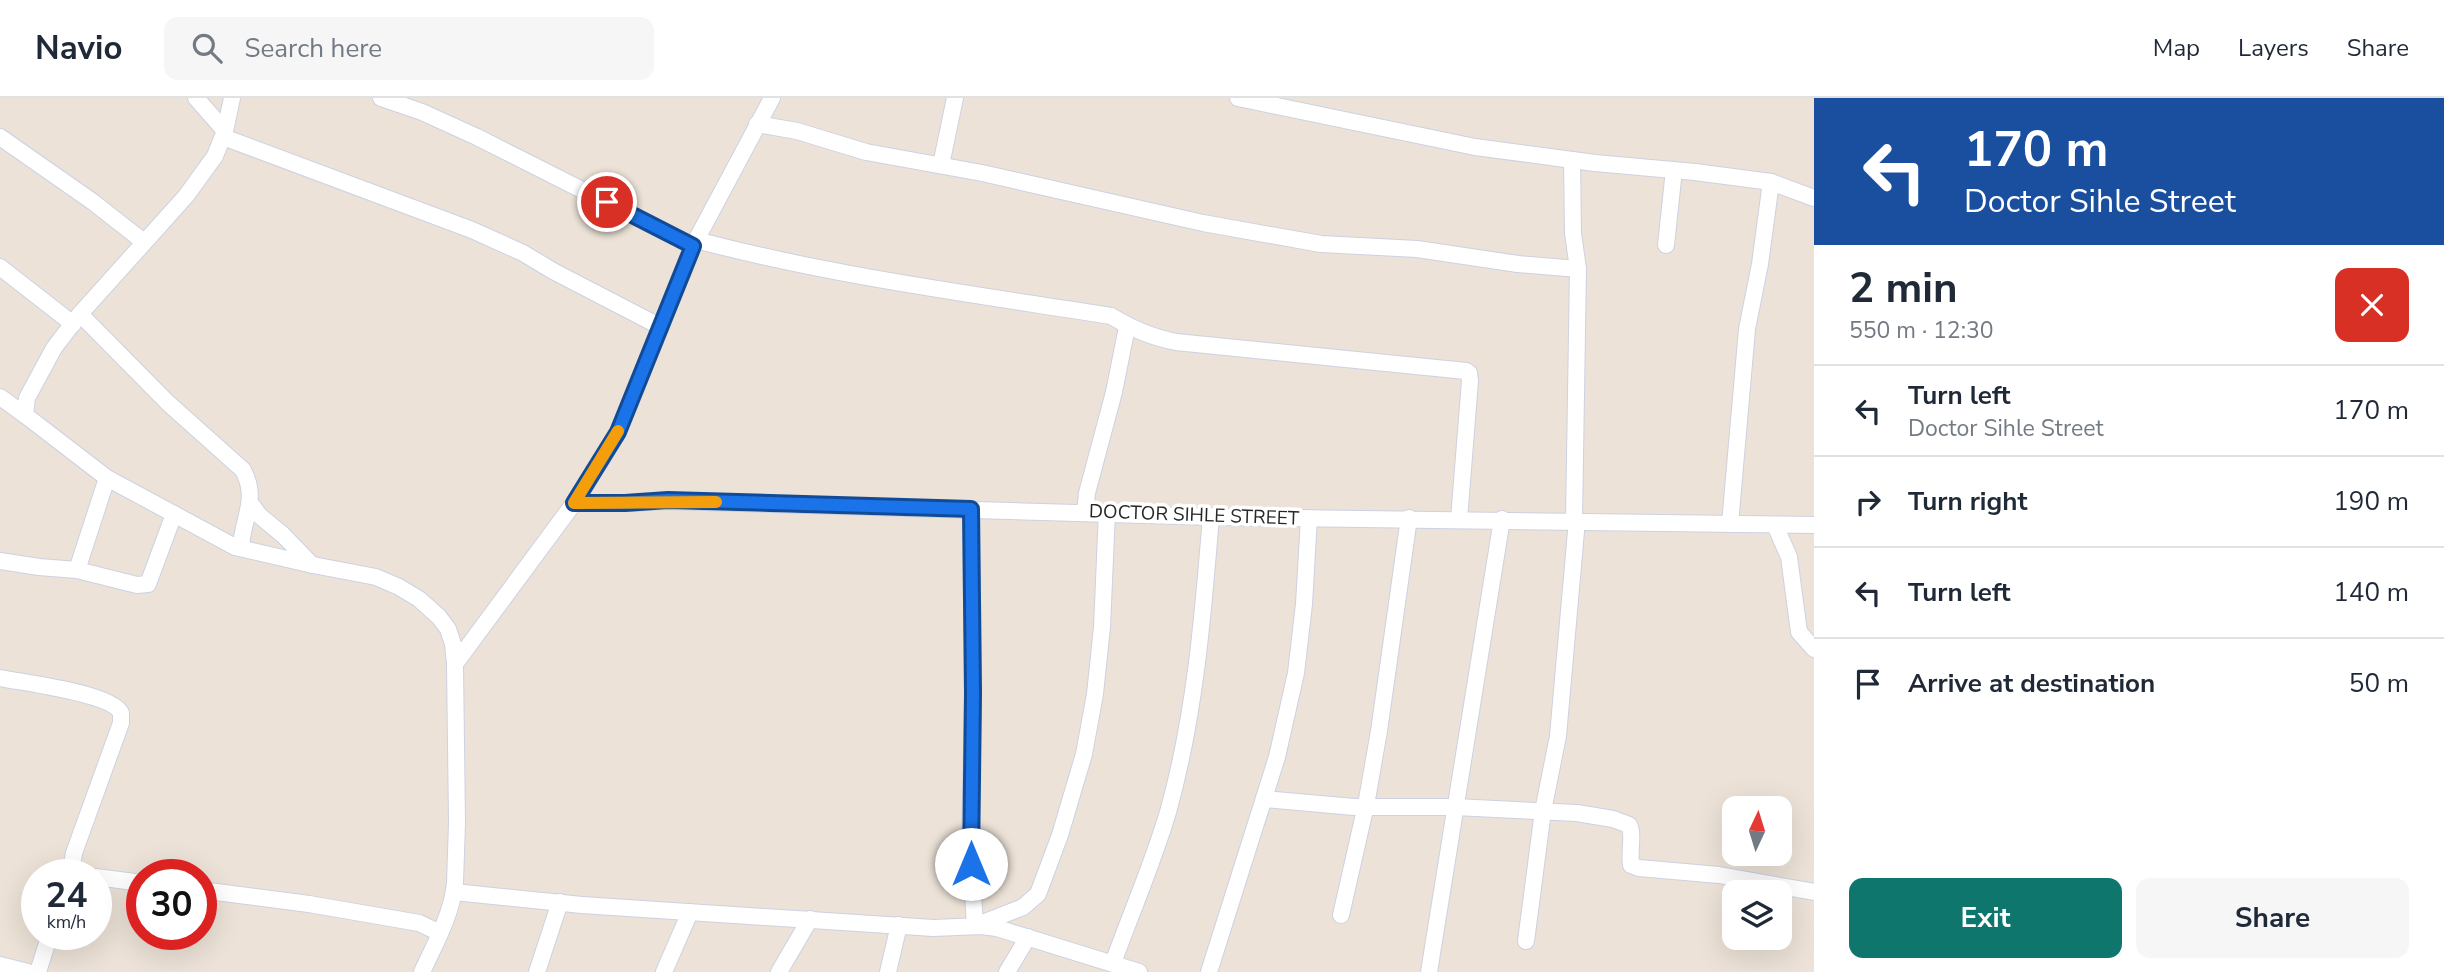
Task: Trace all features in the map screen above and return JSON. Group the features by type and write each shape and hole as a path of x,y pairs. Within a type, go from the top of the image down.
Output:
{"street":[{"path":"196,98 224,134 472,230 523,253 661,327"},
{"path":"24,415 27,398 54,348 186,196 215,156 224,134 232,98"},
{"path":"381,98 422,112 477,137 695,243 999,300 1111,316 1127,327 1153,338 1176,342 1466,371 1470,381 1459,519"},
{"path":"455,664 574,503 618,432 695,243 772,98"},
{"path":"941,165 955,98"},
{"path":"1238,98 1475,147 1771,182 1814,198"},
{"path":"757,124 797,131 866,152 941,165 1203,223 1321,244 1417,249 1518,264 1578,269"},
{"path":"0,137 93,202 144,242"},
{"path":"1526,942 1543,811 1559,728 1575,520 1578,269 1573,233 1572,160"},
{"path":"1666,245 1674,170"},
{"path":"1730,524 1747,329 1760,264 1771,182"},
{"path":"0,267 77,319 237,463 249,482 250,503 241,548"},
{"path":"1085,512 1087,493 1114,392 1127,327"},
{"path":"0,397 107,478 174,514 241,548 376,577 419,599 448,629 455,664 457,823 454,892 440,933 422,972"},
{"path":"77,570 107,478"},
{"name":"DOCTOR SIHLE STREET","path":"574,503 668,500 1211,516 1814,525"},
{"path":"250,503 260,516 313,565"},
{"path":"971,509 973,718 970,847 975,926"},
{"path":"975,926 1012,912 1032,900 1043,884 1056,847 1084,754 1095,694 1102,627 1107,512"},
{"path":"0,561 77,570 137,585 148,584 174,514"},
{"path":"1114,963 1167,815 1182,754 1198,663 1211,516"},
{"path":"1209,972 1277,757 1296,673 1304,604 1309,518"},
{"path":"1341,915 1366,807 1409,518"},
{"path":"1429,972 1502,519"},
{"path":"1775,525 1788,557 1799,632 1814,649"},
{"path":"0,678 112,702 121,713 121,723 80,830 77,859"},
{"path":"1264,799 1366,807 1455,807 1597,816 1629,825 1632,831 1629,850 1632,865 1639,869 1719,876 1814,892"},
{"path":"217,892 406,920 440,933"},
{"path":"454,892 690,912 951,928 988,926 1139,972"},
{"path":"537,972 560,902"},
{"path":"664,972 690,912"},
{"path":"779,972 810,919"},
{"path":"888,972 899,925"},
{"path":"1007,972 1028,937"},
{"path":"38,972 45,950"},
{"path":"0,965 28,972"}],"slow traffic":[{"path":"618,431 574,503 668,500 716,502"}],"route":[{"path":"607,202 693,246 618,432 574,503 668,500 971,509 971,864"}]}
